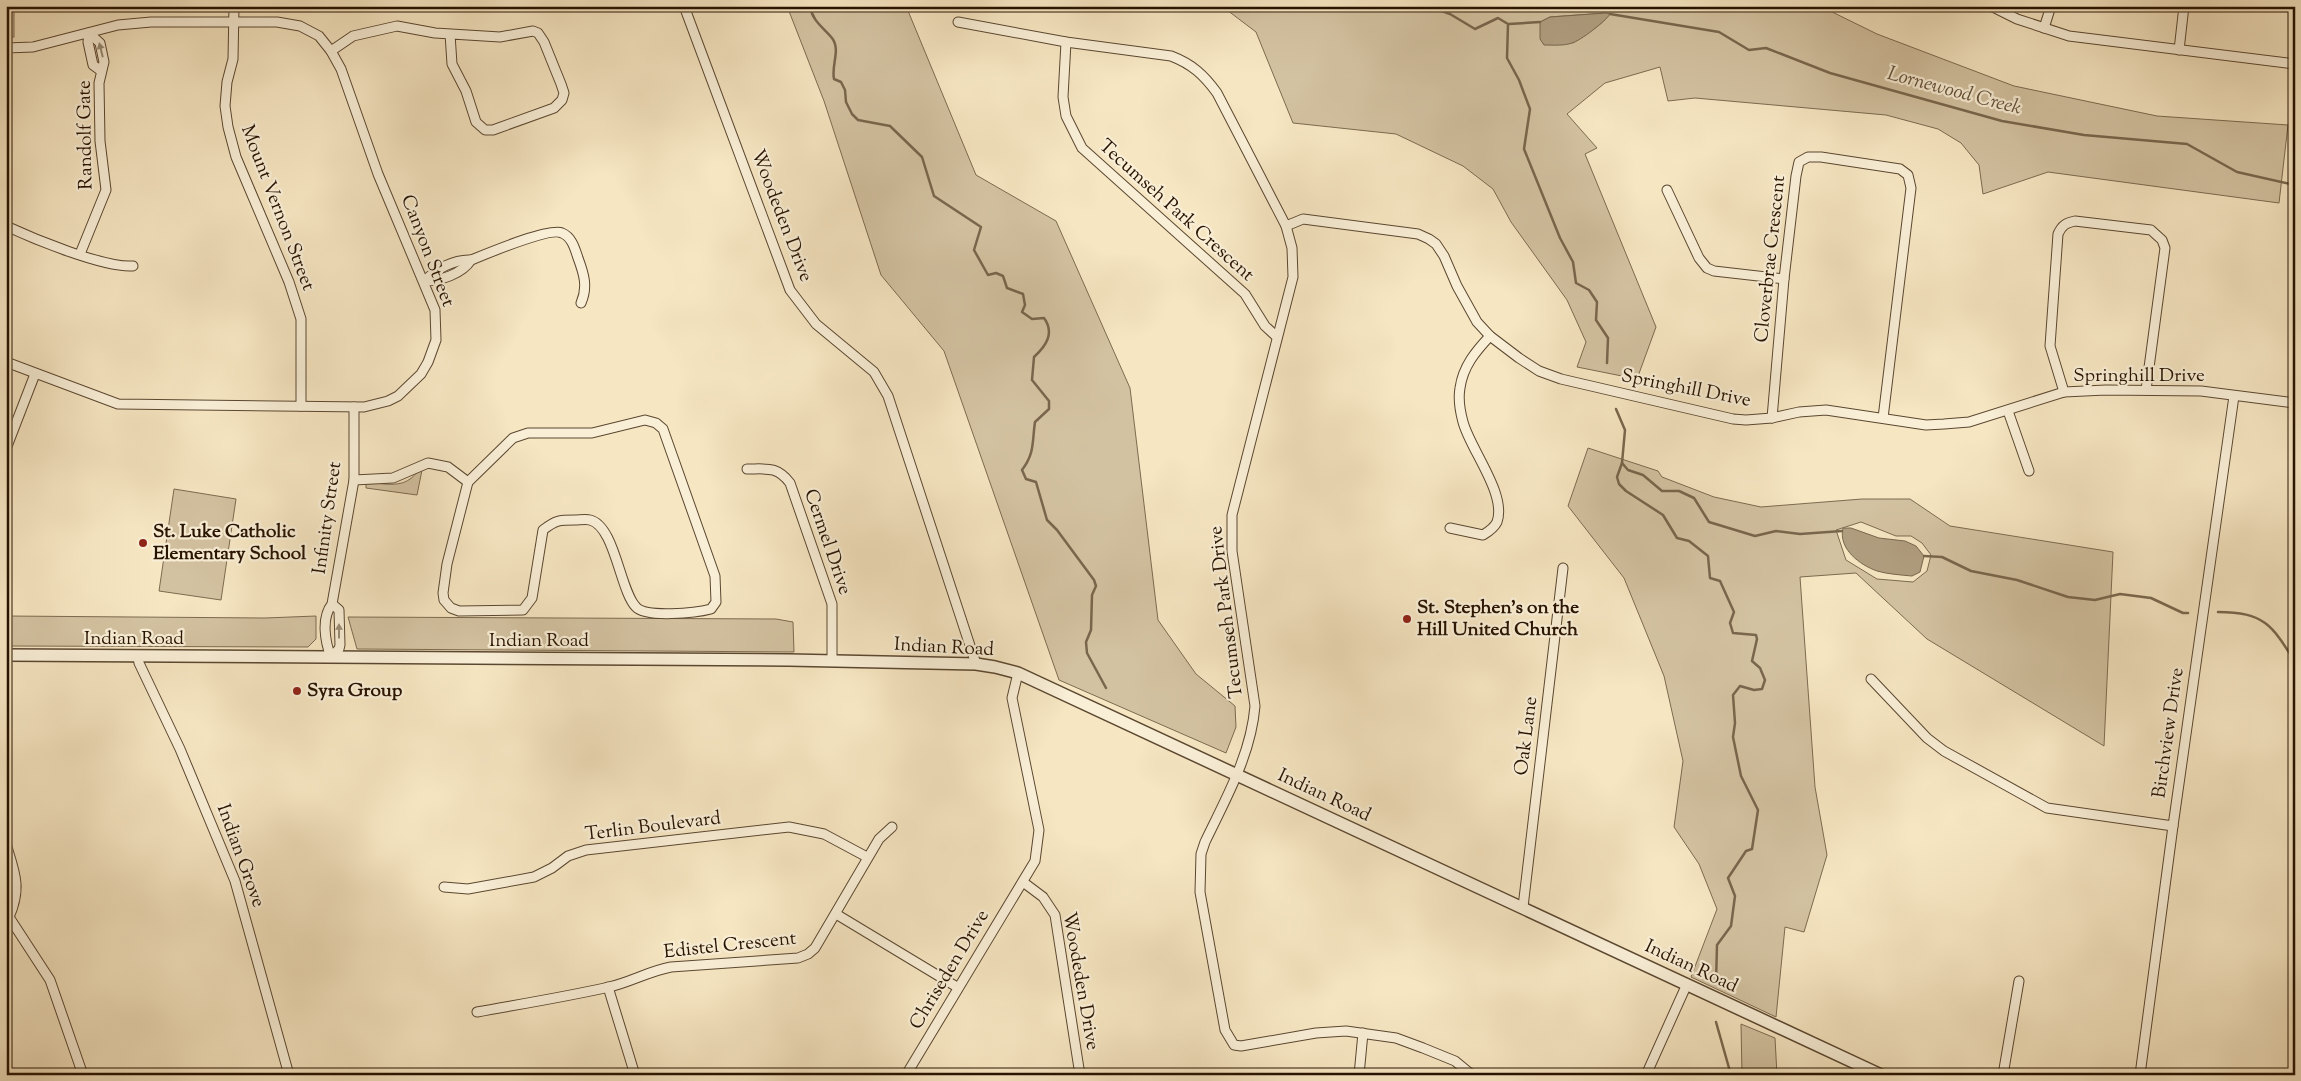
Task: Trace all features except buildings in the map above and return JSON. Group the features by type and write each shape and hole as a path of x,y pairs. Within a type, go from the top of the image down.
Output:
{"street":[{"name":"Mount Vernon Street","path":"234,6 233,59 227,82 225,106 228,127 236,157 289,282 301,319 301,406"},
{"name":"Woodeden Drive","path":"684,6 790,290 816,324 874,372 888,396 976,664"},
{"path":"1990,6 2069,36 2295,64"},
{"path":"2044,28 2051,6"},
{"path":"2179,50 2184,6"},
{"name":"Canyon Street","path":"6,48 33,47 118,25 151,22 277,22 300,26 319,36 331,51 341,69 378,174 425,280 436,310 437,326 434,349 421,374 398,396 376,405 354,407 118,404 6,362"},
{"name":"Tecumseh Park Drive","path":"958,22 1066,42 1171,56 1186,62 1204,75 1217,93 1286,226 1292,248 1293,276 1232,515 1232,551 1255,706 1250,740 1201,854 1200,892 1225,1030 1234,1045 1241,1046 1329,1031 1396,1038 1455,1062 1472,1075"},
{"path":"331,51 353,36 393,26 430,32 500,37 527,31 538,33 544,42 562,84 564,93 562,100 552,108 498,128 485,130 476,122 466,91 452,64 450,34"},
{"name":"Randolf Gate","path":"80,254 106,190 100,141 100,70 93,65 88,42 89,33"},
{"name":"Tecumseh Park Crescent","path":"1066,42 1063,97 1066,116 1082,148 1245,294 1265,326 1278,337"},
{"name":"Cloverbrae Crescent","path":"1772,418 1784,279 1799,162 1808,156 1821,156 1900,169 1908,175 1911,188 1883,418"},
{"path":"1666,190 1699,258 1707,268 1714,271 1784,279"},
{"name":"Springhill Drive","path":"1286,226 1303,219 1418,234 1436,244 1478,322 1490,336 1518,358 1540,371 1561,380 1733,418 1746,420 1772,418 1799,412 1826,410 1926,425 1944,424 1969,422 2064,392 2201,391 2295,403"},
{"path":"2064,392 2050,346 2058,234 2061,227 2066,223 2075,221 2151,230 2162,240 2165,248 2146,390"},
{"path":"6,226 119,267 133,266"},
{"path":"425,280 435,271 462,260 471,260 546,233 561,232 568,237 573,245 584,274 586,286 581,303"},
{"path":"1450,528 1483,534 1491,530 1497,522 1497,501 1493,487 1463,423 1459,398 1460,386 1472,356 1490,336"},
{"path":"6,449 35,374"},
{"name":"Birchview Drive","path":"2140,1075 2234,396"},
{"name":"Infinity Street","path":"332,604 339,610 340,649 331,657 326,644 326,611 332,604 354,480 354,407"},
{"path":"2008,411 2029,471"},
{"path":"645,420 656,423 663,429 715,576 716,602 711,609 698,613 644,613 635,607 615,554 601,527 591,520 555,520 544,530 532,598 523,610 459,610 451,608 444,600 443,593 447,564 468,482 513,438 539,433 592,433 645,420"},
{"path":"354,480 393,478 428,463 448,467 468,482"},
{"name":"Cermel Drive","path":"747,469 773,469 782,472 790,483 832,604 832,661"},
{"name":"Oak Lane","path":"1523,907 1564,568"},
{"name":"Indian Road","path":"6,655 832,661 995,666 1018,673 1237,774 1881,1075"},
{"name":"Indian Grove","path":"138,657 180,749 235,882 289,1075"},
{"path":"1018,673 1012,698 1039,830 1035,861 1023,882"},
{"path":"1871,679 1927,738 1944,751 2047,808 2173,826"},
{"name":"Terlin Boulevard","path":"444,887 468,889 534,877 568,856 586,850 789,826 824,834 867,857"},
{"name":"Edistel Crescent","path":"476,1012 608,988 636,980 656,970 671,967 803,956 814,948 836,914 867,857 879,839 892,827"},
{"path":"6,844 18,884 16,902 8,918 50,980 83,1075"},
{"name":"Woodeden Drive","path":"1023,882 1043,897 1055,914 1080,1075"},
{"name":"Chriseden Drive","path":"906,1075 957,987 1023,882"},
{"path":"836,914 957,987"},
{"path":"2003,1075 2019,981"},
{"path":"1646,1075 1687,984"},
{"path":"608,988 635,1075"},
{"path":"1359,1075 1363,1034"}],"shaded area":[{"path":"6,6 14,6 14,37 6,37"},
{"path":"787,6 906,6 976,175 1056,221 1130,388 1158,620 1196,674 1235,706 1236,727 1226,753 1059,680 944,351 881,275 824,101"},
{"path":"1820,6 1877,34 2014,86 2157,116 2288,125 2279,203 2048,172 1983,194 1979,165 1961,143 1938,129 1886,115 1695,98 1668,101 1660,67 1605,83 1567,114 1597,148 1585,154 1656,327 1637,379 1577,367 1586,342 1567,300 1511,222 1493,189 1463,166 1396,134 1293,123 1256,32 1223,7","holes":["1609,14 1598,26 1573,43 1540,22 1550,17"]},
{"path":"1610,14 1604,21 1572,43 1544,45 1540,39 1540,22 1550,17"},
{"path":"1588,448 1658,471 1662,477 1714,497 1761,507 1862,499 1910,499 1950,526 2113,552 2104,746 1927,639 1856,573 1800,577 1815,787 1827,855 1804,932 1785,927 1776,1017 1691,977 1717,909 1699,864 1674,827 1683,761 1664,676 1624,578 1568,506","holes":["1861,522 1896,536 1911,536 1922,543 1931,555 1927,571 1913,582 1877,579 1846,560 1836,530"]},
{"path":"422,470 417,495 366,488 366,482 389,484 405,482"},
{"path":"174,489 236,499 221,600 159,591"},
{"path":"1843,528 1851,528 1879,538 1905,541 1916,546 1924,556 1920,572 1912,576 1894,574 1877,571 1864,565 1847,549 1842,536"},
{"path":"6,616 265,618 316,616 316,639 308,647 6,646"},
{"path":"348,617 776,619 793,622 794,652 357,649"},
{"path":"1741,1024 1775,1038 1777,1075 1742,1075"}],"waterway":[{"path":"810,6 813,16 835,43 834,79 841,82 845,90 846,102 852,114 858,120 890,126 922,157 934,196 981,227 974,250 988,275 996,273 1003,276 1007,288 1023,294 1025,305 1022,312 1032,319 1044,318 1047,324 1049,329 1048,339 1034,357 1032,380 1049,401 1049,409 1035,422 1031,453 1022,470 1026,479 1036,482 1047,520 1057,530 1094,580 1096,586 1092,595 1091,630 1086,642 1087,653 1106,688"},
{"path":"1428,6 1450,14 1475,29 1498,18 1508,24 1507,58 1519,80 1530,109 1524,149 1560,238 1573,262 1576,283 1589,290 1597,302 1596,320 1608,338 1607,363"},
{"name":"Lornewood Creek","path":"1610,14 1719,32 1749,50 1766,48 1830,73 2002,121 2084,135 2187,144 2237,172 2295,185"},
{"name":"Lornewood Creek","path":"1509,24 1540,22"},
{"path":"1616,409 1625,430 1622,463 1628,470 1643,475 1662,491 1679,491 1694,498 1709,522 1755,536 1776,531 1800,534 1842,531"},
{"path":"1622,463 1617,477 1619,484 1626,491 1663,515 1677,538 1689,541 1708,556 1710,578 1720,581 1734,612 1730,623 1733,633 1756,635 1757,639 1752,661 1760,668 1765,680 1762,689 1754,690 1740,686 1733,695 1735,723 1733,737 1741,776 1758,810 1752,849 1746,851 1728,878 1735,896 1731,926 1717,945 1716,982"},
{"path":"1924,556 1942,557 1971,571 2017,580 2068,597 2095,600 2120,594 2151,598 2183,613 2188,613"},
{"path":"2218,612 2246,615 2257,618 2265,623 2280,639 2295,662"},
{"path":"1716,1022 1731,1075"}],"place":[{"name":"St. Luke Catholic Elementary School","path":"143,543"},
{"name":"St. Stephen's on the Hill United Church","path":"1407,619"},
{"name":"Syra Group","path":"297,691"}]}
